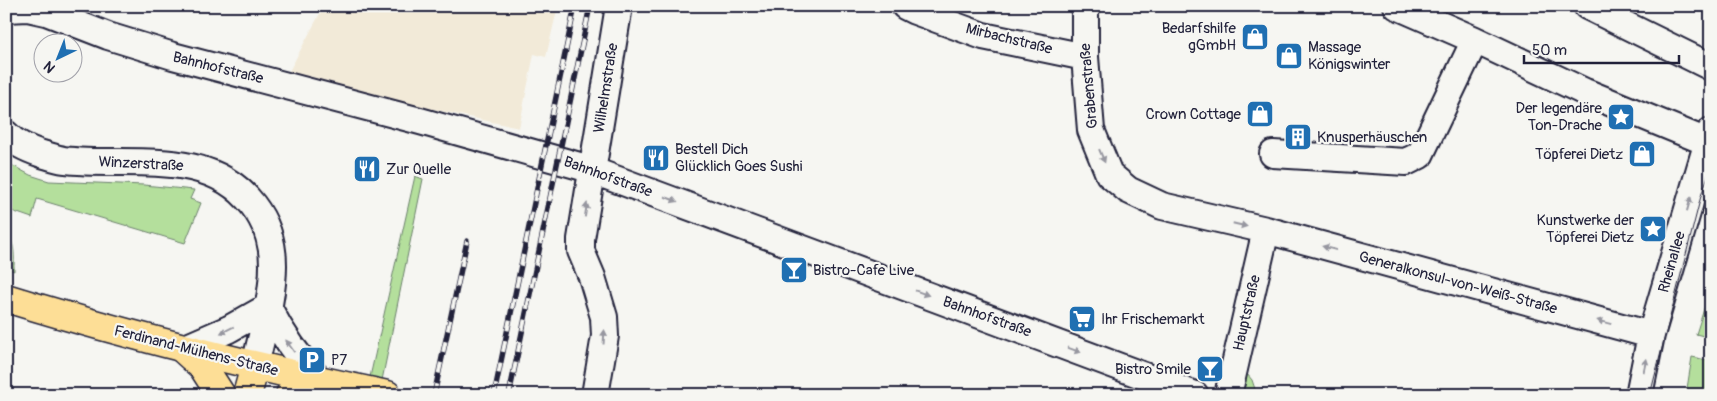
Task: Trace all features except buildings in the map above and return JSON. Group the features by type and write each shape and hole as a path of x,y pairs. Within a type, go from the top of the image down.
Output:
{"main road":[{"name":"Ferdinand-Mülhens-Straße","path":"6,298 86,323 183,349 387,395"},
{"path":"183,349 203,367 221,395"},
{"path":"247,395 255,366"},
{"path":"290,395 320,381"}],"street":[{"name":"Wilhelmstraße","path":"595,390 605,336 604,317 592,278 581,251 588,168 620,6"},
{"name":"Mirbachstraße","path":"905,6 984,36 1085,57"},
{"name":"Grabenstraße","path":"1085,6 1085,57 1091,130 1109,174 1128,190 1162,206 1266,230"},
{"path":"1397,6 1586,92 1709,136"},
{"path":"1587,6 1711,67"},
{"name":"Bahnhofstraße","path":"6,9 28,8 46,12 108,36 174,56 588,168 1195,395"},
{"path":"1273,154 1406,162 1420,156 1475,40"},
{"name":"Winzerstraße","path":"6,134 11,139 34,152 63,160 112,163 144,162 193,167 232,183 245,194 262,219 271,243 273,264 268,307 255,366"},
{"name":"Rheinallee","path":"1639,395 1651,335 1709,136"},
{"name":"Generalkonsul-von-Weiß-Straße","path":"1266,230 1651,335"},
{"name":"Hauptstraße","path":"1228,395 1266,230"},
{"path":"183,349 229,329 268,307 288,344 320,381"}],"shaded area":[{"path":"324,6 558,6 546,57 534,54 519,128 286,77"}],"green space":[{"path":"6,162 30,175 49,181 144,185 194,190 190,199 201,203 185,243 37,199 32,218 6,209"},
{"path":"415,176 423,179 379,395 366,395"},
{"path":"6,232 13,246 14,271 6,268"},
{"path":"1711,287 1711,338 1696,334"},
{"path":"1692,357 1711,361 1711,387 1709,395 1686,395"},
{"path":"1247,374 1252,380 1257,395 1243,395"}],"tram line":[{"path":"1650,395 1701,196 1711,167"}],"railway":[{"path":"494,395 575,6"},
{"path":"509,395 590,6"},
{"path":"434,395 467,241"}],"place":[{"name":"Bedarfshilfe gGmbH","path":"1255,37"},
{"name":"Massage Königswinter","path":"1289,56"},
{"name":"Crown Cottage","path":"1260,114"},
{"name":"Der legendäre Ton-Drache","path":"1621,117"},
{"name":"Knusperhäuschen","path":"1298,137"},
{"name":"Töpferei Dietz","path":"1642,154"},
{"name":"Bestell Dich Glücklich Goes Sushi","path":"656,158"},
{"name":"Zur Quelle","path":"367,169"},
{"name":"Kunstwerke der Töpferei Dietz","path":"1653,229"},
{"name":"Bistro-Cafe Live","path":"794,270"},
{"name":"Ihr Frischemarkt","path":"1082,319"},
{"name":"P7","path":"312,360"},
{"name":"Bistro Smile","path":"1210,369"}]}
